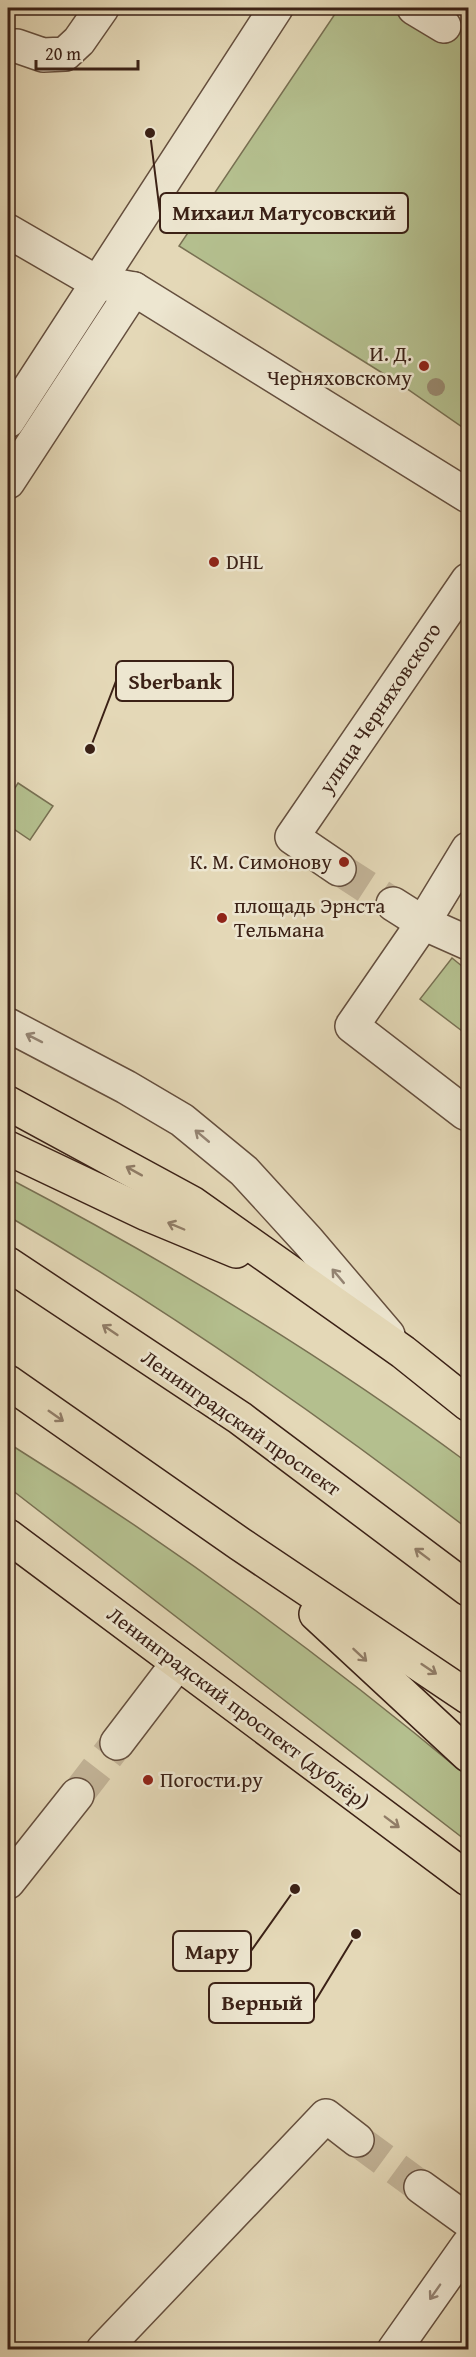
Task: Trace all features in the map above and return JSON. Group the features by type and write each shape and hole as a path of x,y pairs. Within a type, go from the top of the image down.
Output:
{"main road":[{"path":"8,1103 192,1203 288,1273 403,1352 468,1404"},
{"path":"8,1148 147,1214 288,1273"},
{"name":"Ленинградский проспект","path":"8,1264 240,1418 468,1589"},
{"path":"8,1382 240,1544 468,1697"},
{"name":"Ленинградский проспект (дублёр)","path":"8,1536 468,1879"},
{"path":"240,1544 468,1755"}],"street":[{"path":"8,46 17,46 43,55 65,54 79,41 102,8"},
{"path":"8,421 96,282 276,8"},
{"path":"414,8 444,26"},
{"path":"8,231 96,282 134,290 468,496"},
{"path":"8,482 134,290"},
{"name":"улица Черняховского","path":"339,869 292,837 468,580"},
{"path":"468,849 423,923 352,1026 465,1113 468,1108"},
{"path":"393,904 423,923 468,943"},
{"path":"8,1025 173,1115 218,1149 244,1171 308,1241 403,1352"},
{"path":"8,1547 73,1585"},
{"path":"117,1743 178,1663"},
{"path":"8,1882 78,1795"},
{"path":"103,2349 326,2116 357,2140"},
{"path":"421,2187 468,2221"},
{"path":"394,2349 468,2245"}],"green space":[{"path":"339,8 397,8 449,42 468,12 468,431 400,384 179,246"},
{"path":"18,783 53,806 30,840 8,825 8,799"},
{"path":"452,958 468,971 468,1031 466,1034 420,999"},
{"path":"8,1178 127,1243 244,1312 357,1385 468,1463 468,1529 243,1365 127,1289 8,1216"},
{"path":"8,1443 127,1520 244,1602 358,1688 468,1777 468,1842 8,1487"}],"tunnel":[{"path":"339,869 393,904"},
{"path":"77,1795 117,1743"},
{"path":"357,2140 421,2187"}],"place":[{"name":"Михаил Матусовский","path":"150,133"},
{"name":"И. Д. Черняховскому","path":"424,366"},
{"name":"DHL","path":"214,562"},
{"name":"Sberbank","path":"90,749"},
{"name":"К. М. Симонову","path":"344,862"},
{"name":"площадь Эрнста Тельмана","path":"222,918"},
{"name":"Погости.ру","path":"148,1780"},
{"name":"Мару","path":"295,1889"},
{"name":"Верный","path":"356,1934"}]}
